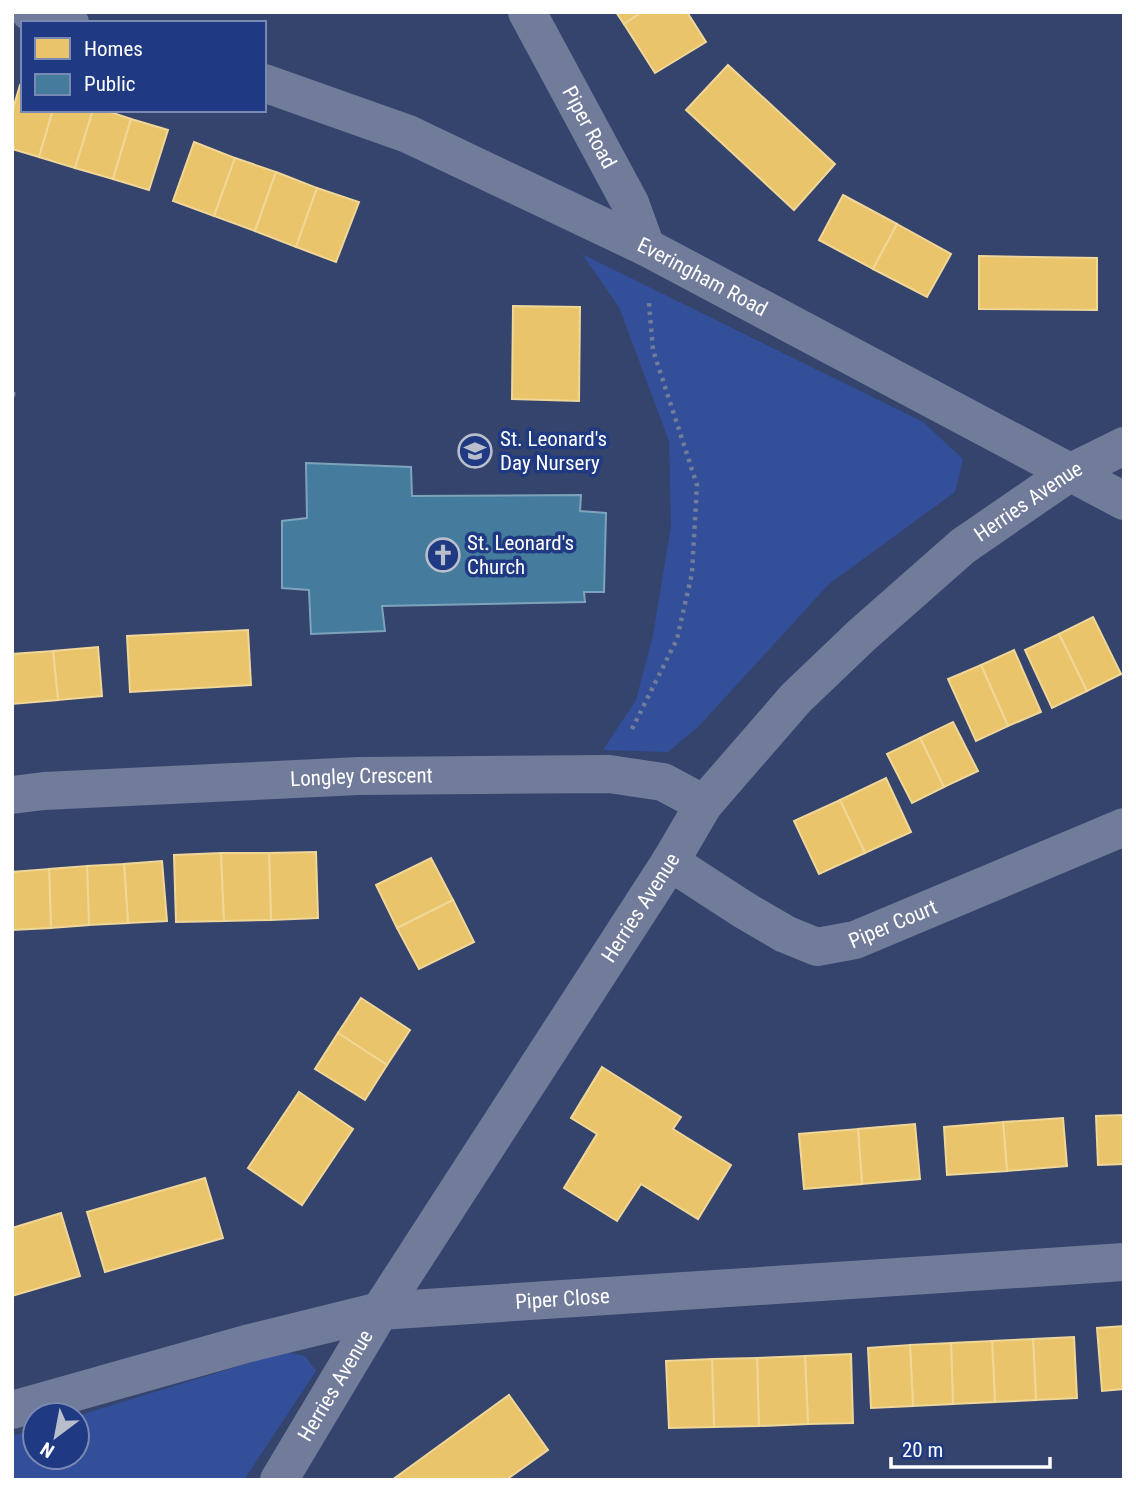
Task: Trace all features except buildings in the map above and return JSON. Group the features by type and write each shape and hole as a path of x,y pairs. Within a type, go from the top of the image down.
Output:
{"street":[{"path":"30,12 63,21"},
{"name":"Piper Road","path":"527,12 630,203 646,247"},
{"name":"Everingham Road","path":"266,84 408,134 646,247 1124,501"},
{"name":"Herries Avenue","path":"278,1480 380,1311 670,862 704,803 796,698 862,635 963,546 1069,472 1124,446"},
{"name":"Longley Crescent","path":"12,795 44,791 359,776 609,774 663,782 704,803"},
{"name":"Piper Court","path":"670,862 785,934 817,947 855,940 1124,827"},
{"name":"Piper Close","path":"12,1410 246,1344 380,1311 1124,1262"}],"path":[{"path":"609,774 677,639 692,573 697,485 653,350 646,247"}],"shaded area":[{"path":"582,254 923,422 963,459 955,492 829,584 699,726 668,752 603,750 636,700 653,635 671,526 669,441 619,307"},
{"path":"284,1352 305,1356 316,1371 244,1480 12,1480 12,1436 21,1433 21,1471 91,1471 91,1412"}],"place":[{"name":"St. Leonard's Day Nursery","path":"475,451"},
{"name":"St. Leonard's Church","path":"443,555"}]}
